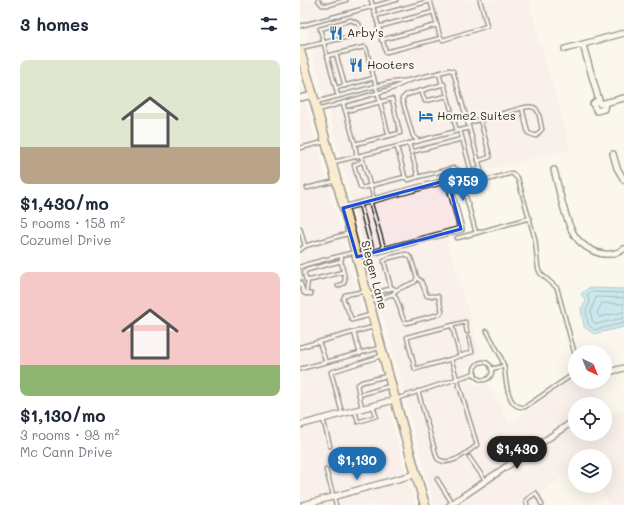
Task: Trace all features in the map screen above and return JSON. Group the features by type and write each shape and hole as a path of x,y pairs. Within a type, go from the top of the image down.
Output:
{"main road":[{"name":"Siegen Lane","path":"300,49 337,181 390,386 425,505"}],"street":[{"path":"565,49 624,33"},
{"path":"583,45 601,102 624,98"},
{"path":"300,98 315,102"},
{"path":"613,154 617,168 624,180"},
{"path":"554,170 570,228 578,240 596,253 603,255 611,254 624,249"},
{"path":"343,208 448,180 461,229 384,250 356,255"},
{"path":"612,371 624,368"},
{"path":"300,425 394,400"},
{"path":"451,504 568,425"},
{"path":"303,505 416,474"}],"lane":[{"path":"318,0 322,5 329,5 346,0"},
{"path":"371,0 384,50 389,52 440,38 443,40 487,26 480,0"},
{"path":"300,26 396,0"},
{"path":"375,16 430,0 440,38"},
{"path":"378,27 433,12"},
{"path":"300,49 324,43 357,35 360,28 359,24 351,20 320,29 324,43 327,56 338,96"},
{"path":"382,40 437,25"},
{"path":"327,56 364,46 366,48 389,136"},
{"path":"336,54 345,86"},
{"path":"315,102 376,86 410,80 450,70 455,74 484,180"},
{"path":"439,73 442,85 444,84 451,109"},
{"path":"336,88 374,78"},
{"path":"315,102 343,102 377,93 410,80"},
{"path":"419,141 413,136 402,99 406,95 442,85"},
{"path":"421,90 425,101 447,96"},
{"path":"346,111 392,99 401,131 400,133 355,144"},
{"path":"343,102 355,144 357,157"},
{"path":"468,123 480,119 522,108 531,106 537,109 542,129 536,136 528,133 522,108"},
{"path":"452,114 462,139 471,171"},
{"path":"478,161 490,158 480,119"},
{"path":"332,163 469,128"},
{"path":"411,152 462,139"},
{"path":"300,148 326,142"},
{"path":"409,144 418,177"},
{"path":"397,147 405,177"},
{"path":"361,156 371,186 372,200 384,250"},
{"path":"363,161 354,165 360,186 362,188 405,177 408,180 454,168 464,173 480,168"},
{"path":"476,233 464,189 467,185 484,180 512,173 516,175 535,239 538,268 540,273 557,288 572,345"},
{"path":"307,188 337,181"},
{"path":"360,203 373,252"},
{"path":"457,238 530,218"},
{"path":"300,228 305,246"},
{"path":"300,250 305,246 350,233"},
{"path":"391,288 384,261 389,258 406,254 412,258 417,278 421,282 427,296 438,296 442,311 440,314 406,323 403,320 397,299 393,294"},
{"path":"300,267 342,256 356,255"},
{"path":"338,286 345,282 341,261 342,256"},
{"path":"308,280 304,276 304,272 307,270 341,261"},
{"path":"308,280 343,272"},
{"path":"372,315 352,320 344,299 345,295 367,296 393,294 396,290 415,282 417,278"},
{"path":"306,294 308,280"},
{"path":"300,282 302,291 306,294 311,294"},
{"path":"367,296 391,288 396,290"},
{"path":"467,332 465,322 407,337 415,369 472,352 469,338"},
{"path":"452,325 460,356"},
{"path":"300,347 375,326"},
{"path":"487,331 500,355 504,366 507,391 516,405 520,408 525,407 568,378"},
{"path":"354,332 360,354"},
{"path":"320,342 326,362"},
{"path":"300,369 360,354 381,352"},
{"path":"342,413 331,372 381,352"},
{"path":"418,391 437,458 444,462 460,458 477,445 451,358"},
{"path":"481,362 486,363 491,369 491,375 483,379 478,378 475,373 476,365 481,362"},
{"path":"491,369 504,366"},
{"path":"394,400 475,373"},
{"path":"362,408 357,385 359,383 388,376"},
{"path":"359,395 390,386"},
{"path":"355,410 358,422 376,416 373,405"},
{"path":"323,419 330,446"},
{"path":"469,457 485,481"},
{"path":"326,470 336,505"},
{"path":"437,479 451,504"},
{"path":"527,505 526,500 536,493 542,505"}],"highlighted area":[{"path":"448,180 461,229 357,257 343,208"}],"shaded area":[{"path":"300,0 529,0 571,149 448,180 461,229 445,234 481,352 466,370 469,380 479,386 488,383 509,423 568,381 568,389 592,389 598,397 568,397 568,441 612,441 612,414 624,410 624,505 608,505 604,493 612,493 612,449 568,449 568,473 542,492 546,505 434,505 300,8"},
{"path":"300,81 415,505 300,505"}],"water":[{"path":"588,288 624,289 624,327 594,334 584,327 581,308 586,302 581,294"}],"place":[{"name":"Arby's","path":"336,33"},
{"name":"Hooters","path":"356,65"},
{"name":"Home2 Suites","path":"426,116"}]}
